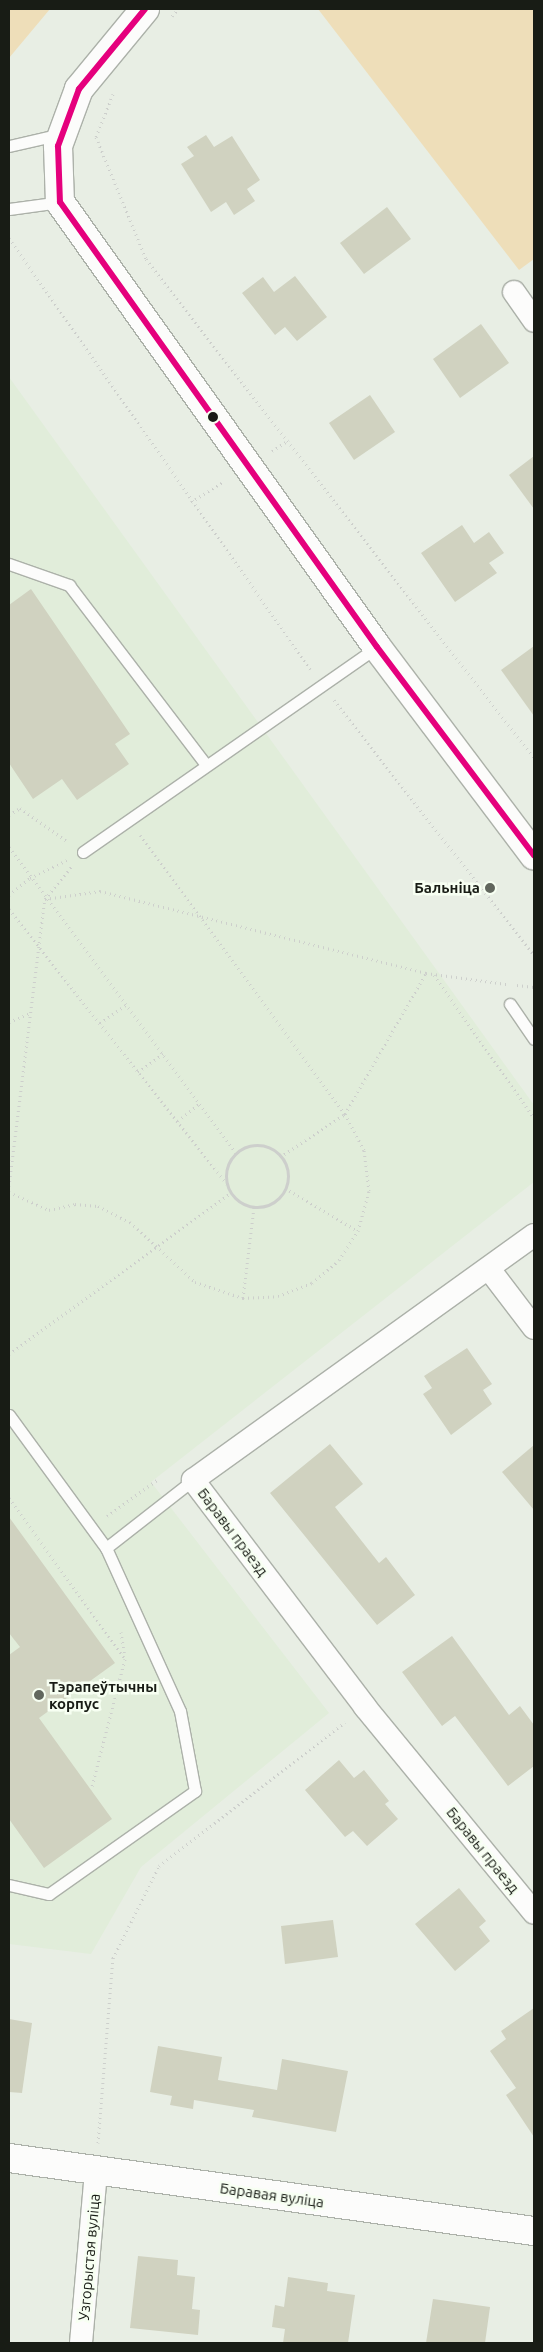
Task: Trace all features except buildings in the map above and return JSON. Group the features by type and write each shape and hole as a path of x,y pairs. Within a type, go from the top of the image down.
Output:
{"street":[{"path":"156,16 79,89 58,146 60,202 377,647 534,855"},
{"path":"514,292 534,321"},
{"name":"Баравы праезд","path":"534,1235 193,1480 365,1706 534,1912"},
{"path":"489,1269 534,1328"},
{"name":"Баравая вуліца","path":"9,2158 534,2231"},
{"name":"Узгорыстая вуліца","path":"81,2343 96,2170"}],"lane":[{"path":"9,146 63,134"},
{"path":"9,208 60,202"},
{"path":"9,564 69,585 206,765"},
{"path":"83,852 321,684 377,647"},
{"path":"510,1004 534,1039"},
{"path":"9,1415 106,1548 180,1711 195,1791 49,1894 9,1885"},
{"path":"106,1548 193,1480"}],"path":[{"path":"156,16 178,9"},
{"path":"115,88 96,137 146,259 534,758"},
{"path":"9,238 321,684 534,955"},
{"path":"9,815 20,808 83,852"},
{"path":"9,1192 49,1210 75,1204 98,1206 130,1222 158,1250 196,1282 243,1298 278,1296 312,1283 339,1260 358,1230 368,1183 364,1150 345,1114 128,819"},
{"path":"9,847 30,878 236,1153"},
{"path":"9,895 30,878 83,852"},
{"path":"9,1186 46,898 83,852"},
{"path":"46,898 100,891 203,919 426,974 534,987"},
{"path":"9,909 178,1121 227,1184 231,1193 254,1207 273,1202 285,1188 287,1172 280,1156 254,1145 236,1153 228,1167 227,1184"},
{"path":"280,1156 345,1114 426,974"},
{"path":"434,974 534,1118"},
{"path":"100,1023 126,1005"},
{"path":"9,1022 31,1013"},
{"path":"138,1072 163,1054"},
{"path":"178,1121 199,1104"},
{"path":"285,1188 358,1230"},
{"path":"9,1354 158,1250 231,1193"},
{"path":"243,1298 254,1207"},
{"path":"9,1498 125,1659 91,1790"},
{"path":"96,2170 113,1958 159,1866 365,1706"}],"shaded area":[{"path":"9,9 50,9 9,58"},
{"path":"318,9 534,9 534,259 519,270"},
{"path":"9,377 534,1105 534,1182 151,1482 329,1713 141,1867 91,1954 9,1944"}],"transit line":[{"path":"145,9 79,89 58,146 60,202 377,647 534,855"}],"place":[{"name":"Бальніца","path":"490,888"},
{"name":"Тэрапеўтычны корпус","path":"39,1695"}]}
